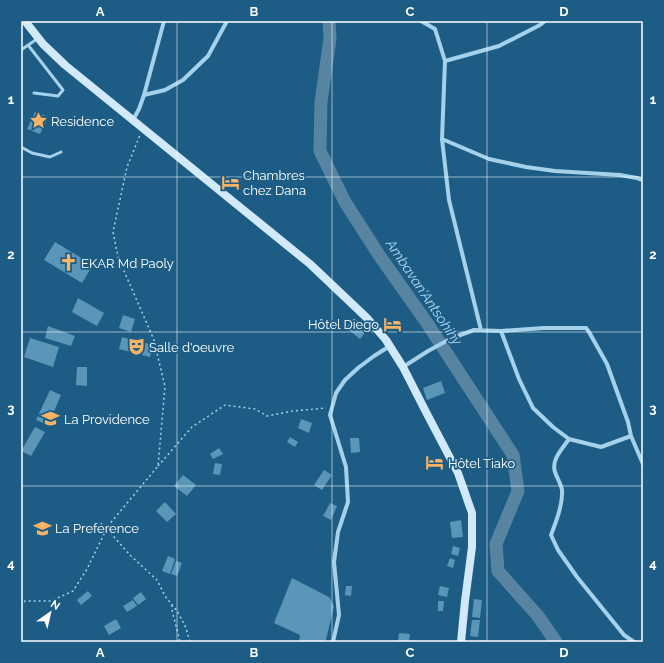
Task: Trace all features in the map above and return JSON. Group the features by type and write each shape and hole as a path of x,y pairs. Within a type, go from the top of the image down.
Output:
{"main road":[{"path":"25,21 65,65 310,264 368,319 386,340 403,367 458,473 472,513 472,547 461,642"}],"street":[{"path":"133,120 144,95 164,21"},
{"path":"144,95 165,90 183,80 208,56 227,21"},
{"path":"421,21 435,29 445,61 442,139 449,200 481,330"},
{"path":"445,61 499,46 545,21"},
{"path":"442,139 489,159 526,167 556,171 620,175 643,180"},
{"path":"403,367 428,350 452,338 474,330 502,331 544,328 586,328 607,364 628,422 631,436 643,464"},
{"path":"502,331 519,379 533,408 552,427 569,439 601,447 631,436"},
{"path":"333,642 339,615 334,562 338,532 348,502 346,467 330,415 336,393 345,380 358,368 390,346"},
{"path":"569,439 555,459 554,469 562,489 558,514 554,530 551,535 558,550 577,577 624,635 634,642"}],"lane":[{"path":"21,50 39,38"},
{"path":"28,45 63,90 58,96 34,92"},
{"path":"21,147 32,153 50,157 61,152"}],"path":[{"path":"143,128 127,167 113,232 118,257 154,340 165,387 158,466"},
{"path":"21,606 26,601 51,601 72,591 87,569 107,528 158,466 192,427 225,405 255,409 267,416 293,411 332,407"},
{"path":"107,528 156,580 182,620 190,642"},
{"path":"172,604 172,610 180,642"}],"building":[{"path":"35,112 48,117 40,134 27,129"},
{"name":"EKAR Md Paoly","path":"55,242 93,265 82,283 44,260"},
{"path":"78,298 104,313 97,326 72,312"},
{"path":"123,315 135,319 131,332 119,328"},
{"path":"354,318 368,329 360,339 346,328"},
{"path":"48,326 75,336 71,346 45,338"},
{"name":"Salle d'oeuvre","path":"122,337 153,345 150,357 119,349"},
{"path":"30,338 59,347 53,367 24,357"},
{"path":"77,367 87,367 87,386 76,385"},
{"path":"441,381 445,393 427,400 423,388"},
{"path":"50,390 61,395 48,425 36,420"},
{"path":"301,419 312,423 309,433 298,428"},
{"path":"35,427 45,432 31,456 21,451"},
{"path":"290,437 298,442 295,447 287,442"},
{"path":"350,438 359,438 360,452 351,453"},
{"path":"219,448 223,454 213,459 210,454"},
{"path":"215,463 222,464 220,475 213,474"},
{"path":"324,470 332,475 322,490 314,485"},
{"path":"183,475 196,485 187,496 174,486"},
{"path":"165,502 176,514 167,522 156,511"},
{"path":"330,503 337,506 331,520 323,516"},
{"path":"461,520 463,537 452,538 450,522"},
{"path":"453,546 460,548 458,556 451,554"},
{"path":"168,556 175,559 170,574 162,571"},
{"path":"450,558 455,560 453,568 447,566"},
{"path":"176,561 182,563 177,576 171,574"},
{"path":"292,578 329,597 334,606 326,640 324,642 299,642 300,635 274,623"},
{"path":"346,586 352,586 351,596 345,595"},
{"path":"440,586 449,588 447,597 438,595"},
{"path":"88,591 92,596 81,605 77,600"},
{"path":"141,592 146,599 138,605 133,598"},
{"path":"474,599 482,600 480,618 472,617"},
{"path":"133,600 137,606 127,612 123,606"},
{"path":"438,601 444,601 443,611 438,611"},
{"path":"116,619 121,628 109,635 104,626"},
{"path":"472,620 480,620 478,637 470,636"},
{"path":"399,633 410,634 409,642 398,642"}],"waterway":[{"name":"Ambavan'Antsohihy","path":"329,21 330,39 321,102 320,151 345,202 379,255 427,323 513,455 518,491 496,544 498,571 538,616 556,642"}],"place":[{"name":"Residence","path":"38,121"},
{"name":"Chambres chez Dana","path":"230,182"},
{"name":"EKAR Md Paoly","path":"68,263"},
{"name":"Hôtel Diego","path":"392,324"},
{"name":"Salle d'oeuvre","path":"136,347"},
{"name":"La Providence","path":"51,419"},
{"name":"Hôtel Tiako","path":"435,463"},
{"name":"La Preférence","path":"42,528"}]}
